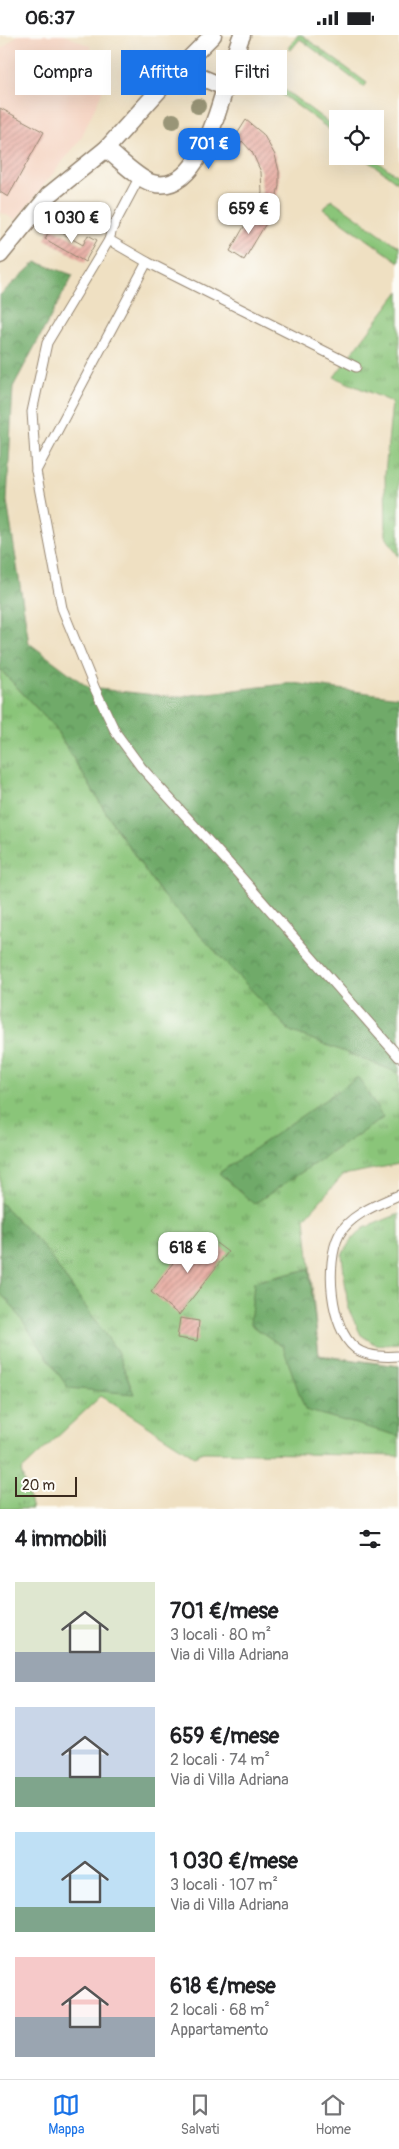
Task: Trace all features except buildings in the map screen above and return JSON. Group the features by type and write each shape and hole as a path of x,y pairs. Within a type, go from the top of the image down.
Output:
{"street":[{"path":"198,50 213,35"},
{"path":"236,50 242,35"},
{"path":"0,255 49,195 71,175 106,149 155,95"},
{"path":"106,149 150,183 163,185 180,178 197,159 205,145 216,119 222,95"}],"lane":[{"path":"140,176 112,229 109,240 47,343 32,411 36,471 62,609 95,689 116,733 141,767 234,869 399,1057"},
{"path":"109,240 147,262 356,367"},
{"path":"36,471 147,262"},
{"path":"399,1195 358,1215 340,1234 332,1255 331,1286 342,1334 355,1348 371,1355 399,1356"}],"shaded area":[{"path":"18,35 64,35 90,46 91,50 15,50 15,95 101,95 80,140 16,220 0,212 0,50"}],"green space":[{"path":"298,35 302,35 367,83 364,87 300,39 291,50 288,48"},
{"path":"287,92 329,123 329,129 282,95 287,95"},
{"path":"374,165 382,165 399,177 399,184"},
{"path":"331,199 399,247 399,262 324,209"},
{"path":"36,262 73,275 13,387 7,501 29,643 89,688 175,697 293,683 399,697 399,1073 290,1031 163,896 113,824 55,728 0,669 0,295"},
{"path":"399,291 399,557 386,537 385,474 392,402 334,377"},
{"path":"0,669 55,728 113,824 163,896 399,1076 399,1164 343,1175 305,1218 319,1355 399,1366 399,1456 204,1452 194,1456 101,1396 21,1471 32,1509 0,1509"},
{"path":"358,1077 383,1118 254,1204 219,1173"},
{"path":"0,1202 42,1245 117,1351 134,1394 68,1388 13,1307 0,1293"},
{"path":"399,1214 399,1343 376,1345 361,1335 348,1308 342,1255 351,1240 364,1228"},
{"path":"309,1269 319,1356 399,1366 399,1436 305,1410 283,1347 250,1324 254,1282"}]}
